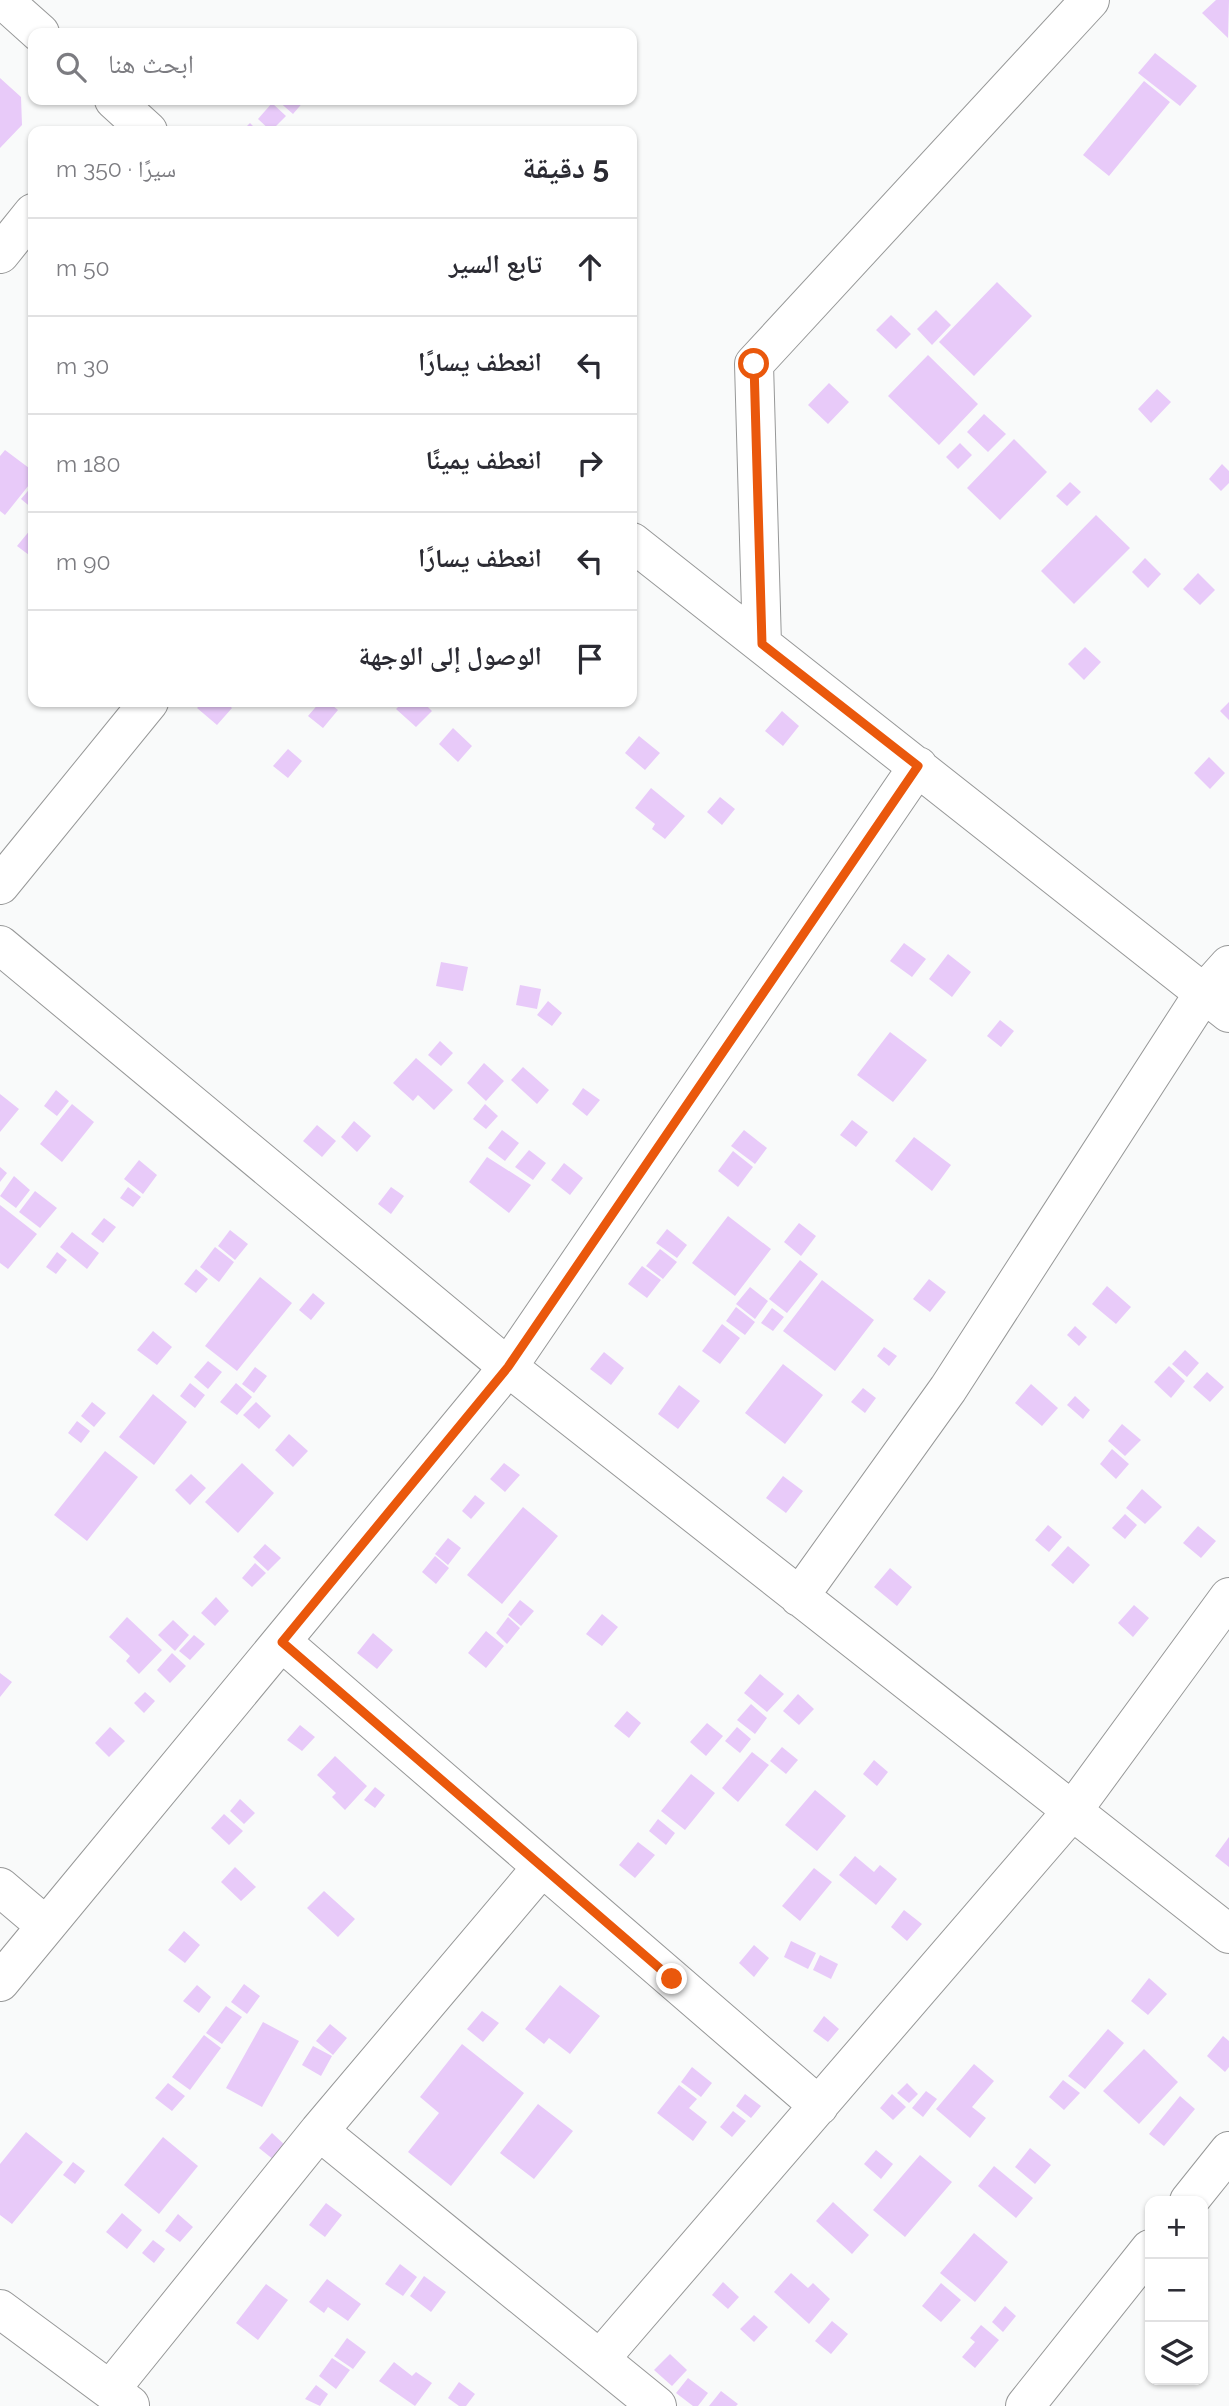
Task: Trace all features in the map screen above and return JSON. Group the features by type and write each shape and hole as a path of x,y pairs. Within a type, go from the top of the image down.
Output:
{"street":[{"path":"3,0 34,28"},
{"path":"762,644 754,364 1090,0"},
{"path":"111,112 138,126"},
{"path":"0,254 28,219"},
{"path":"637,546 1216,1004"},
{"path":"0,885 145,707"},
{"path":"0,1982 508,1367 918,766"},
{"path":"0,944 508,1367 1229,1934"},
{"path":"799,1597 948,1389 1216,1004 1229,965"},
{"path":"600,2359 1073,1810 1229,1597"},
{"path":"282,1642 819,2106"},
{"path":"0,2309 121,2398 318,2131 542,1867"},
{"path":"0,1887 47,1926"},
{"path":"318,2131 657,2406"},
{"path":"1193,2196 1229,2151"},
{"path":"1024,2406 1145,2255"}],"building":[{"path":"1216,0 1229,0 1228,38 1202,13"},
{"path":"1155,53 1197,86 1180,106 1138,73"},
{"path":"0,78 21,97 22,125 0,148"},
{"path":"1144,81 1170,102 1109,176 1083,155"},
{"path":"270,105 274,105 286,116 276,126 266,126 258,119"},
{"path":"283,105 301,105 293,114"},
{"path":"997,282 1032,316 974,376 939,342"},
{"path":"936,310 951,325 932,345 917,329"},
{"path":"891,315 911,334 896,349 876,330"},
{"path":"928,355 978,404 939,445 888,396"},
{"path":"829,383 849,402 828,424 808,405"},
{"path":"1157,389 1171,402 1151,423 1138,409"},
{"path":"984,414 1006,434 988,452 967,432"},
{"path":"1014,439 1047,472 1000,520 967,488"},
{"path":"960,443 972,455 958,469 946,457"},
{"path":"5,450 28,467 28,486 5,515 0,511 0,456"},
{"path":"1222,464 1229,471 1229,483 1221,491 1209,479"},
{"path":"1070,482 1081,492 1067,506 1056,496"},
{"path":"28,491 28,505 21,499"},
{"path":"1096,515 1130,548 1074,604 1041,571"},
{"path":"28,533 28,554 17,546"},
{"path":"1145,558 1161,574 1148,588 1132,572"},
{"path":"1198,573 1215,590 1200,605 1183,589"},
{"path":"1085,647 1101,662 1084,680 1068,664"},
{"path":"1229,702 1229,720 1220,711"},
{"path":"231,707 232,708 217,725 197,708"},
{"path":"316,707 334,707 338,710 323,728 308,716"},
{"path":"428,707 432,711 416,727 396,709"},
{"path":"782,711 799,726 783,746 765,731"},
{"path":"453,728 472,746 458,762 439,744"},
{"path":"639,736 660,753 645,770 625,753"},
{"path":"288,749 302,761 288,778 273,766"},
{"path":"1209,757 1225,773 1210,789 1194,773"},
{"path":"651,788 685,816 665,839 652,829 655,824 635,808"},
{"path":"720,797 735,809 722,825 707,812"},
{"path":"904,943 926,959 912,977 890,961"},
{"path":"948,954 971,972 952,997 929,979"},
{"path":"441,962 468,967 463,991 436,986"},
{"path":"520,985 541,989 537,1009 516,1005"},
{"path":"548,1001 562,1013 552,1026 537,1015"},
{"path":"1000,1020 1014,1031 1001,1047 987,1036"},
{"path":"890,1032 927,1060 893,1102 857,1075"},
{"path":"440,1041 453,1053 441,1066 428,1055"},
{"path":"416,1058 453,1090 434,1110 418,1095 413,1101 393,1083"},
{"path":"484,1063 504,1081 486,1101 467,1083"},
{"path":"523,1067 549,1090 537,1104 511,1080"},
{"path":"583,1088 600,1100 587,1116 572,1104"},
{"path":"56,1090 69,1101 57,1116 44,1106"},
{"path":"0,1094 19,1109 0,1132"},
{"path":"72,1104 94,1122 62,1162 40,1144"},
{"path":"485,1104 498,1116 486,1129 473,1119"},
{"path":"852,1120 868,1132 856,1147 840,1135"},
{"path":"354,1121 371,1136 357,1152 341,1137"},
{"path":"317,1125 336,1141 322,1157 303,1141"},
{"path":"502,1130 519,1143 505,1161 488,1148"},
{"path":"744,1130 767,1148 755,1164 731,1146"},
{"path":"914,1137 951,1165 932,1191 895,1161"},
{"path":"529,1150 546,1163 533,1180 515,1167"},
{"path":"733,1151 753,1167 738,1187 718,1171"},
{"path":"487,1157 531,1185 509,1213 469,1182"},
{"path":"139,1160 157,1175 143,1194 124,1179"},
{"path":"564,1163 583,1178 570,1195 551,1180"},
{"path":"0,1167 7,1173 0,1182"},
{"path":"14,1176 30,1190 16,1208 0,1196"},
{"path":"128,1187 141,1197 133,1207 120,1198"},
{"path":"391,1187 404,1196 391,1214 378,1204"},
{"path":"35,1191 57,1208 40,1228 19,1212"},
{"path":"0,1205 37,1234 8,1269 0,1263"},
{"path":"728,1216 771,1249 735,1296 692,1263"},
{"path":"104,1218 116,1227 103,1243 91,1234"},
{"path":"799,1223 816,1236 801,1256 784,1242"},
{"path":"667,1229 687,1245 677,1258 656,1243"},
{"path":"230,1230 248,1244 235,1260 218,1246"},
{"path":"72,1232 99,1253 87,1269 60,1247"},
{"path":"215,1247 234,1262 219,1282 200,1267"},
{"path":"660,1249 677,1262 663,1279 646,1266"},
{"path":"57,1252 67,1260 56,1274 46,1267"},
{"path":"800,1260 818,1274 787,1313 769,1299"},
{"path":"642,1266 661,1280 647,1298 628,1284"},
{"path":"196,1269 208,1279 196,1293 184,1284"},
{"path":"260,1277 292,1303 237,1371 205,1346"},
{"path":"929,1279 946,1292 930,1312 913,1299"},
{"path":"822,1280 874,1320 835,1371 783,1331"},
{"path":"1107,1286 1131,1307 1116,1324 1092,1304"},
{"path":"750,1287 768,1301 755,1319 736,1304"},
{"path":"313,1293 325,1303 311,1320 299,1310"},
{"path":"736,1307 755,1322 745,1335 726,1321"},
{"path":"772,1308 784,1317 773,1331 761,1323"},
{"path":"722,1324 740,1338 720,1364 702,1351"},
{"path":"1075,1326 1087,1337 1079,1346 1067,1335"},
{"path":"153,1331 172,1347 157,1365 137,1350"},
{"path":"884,1347 897,1356 889,1366 877,1356"},
{"path":"1185,1350 1199,1363 1187,1377 1172,1364"},
{"path":"604,1352 624,1368 611,1385 590,1369"},
{"path":"208,1361 222,1372 208,1389 194,1377"},
{"path":"783,1364 823,1395 785,1444 745,1413"},
{"path":"1169,1366 1185,1381 1171,1398 1154,1382"},
{"path":"255,1367 267,1376 254,1393 242,1384"},
{"path":"1207,1372 1224,1387 1210,1402 1193,1387"},
{"path":"190,1383 205,1395 195,1408 180,1396"},
{"path":"236,1383 252,1397 237,1415 220,1402"},
{"path":"1031,1384 1058,1408 1042,1426 1015,1403"},
{"path":"679,1385 700,1401 678,1429 658,1414"},
{"path":"863,1388 876,1398 865,1413 851,1402"},
{"path":"153,1394 187,1422 154,1465 119,1437"},
{"path":"1075,1396 1090,1410 1083,1419 1067,1405"},
{"path":"92,1402 106,1413 94,1427 81,1416"},
{"path":"256,1402 271,1416 259,1429 243,1415"},
{"path":"77,1421 90,1431 81,1443 68,1433"},
{"path":"1122,1424 1141,1440 1125,1456 1108,1441"},
{"path":"289,1434 308,1451 293,1467 275,1450"},
{"path":"1112,1449 1129,1464 1116,1479 1100,1464"},
{"path":"105,1451 138,1477 87,1541 54,1515"},
{"path":"242,1463 274,1493 238,1533 205,1502"},
{"path":"504,1463 520,1475 505,1492 490,1479"},
{"path":"191,1474 206,1488 190,1505 175,1490"},
{"path":"783,1476 803,1491 786,1513 766,1498"},
{"path":"1142,1489 1162,1507 1145,1524 1126,1508"},
{"path":"475,1495 485,1503 471,1519 462,1511"},
{"path":"523,1507 558,1536 502,1604 467,1575"},
{"path":"1125,1514 1137,1525 1125,1539 1112,1528"},
{"path":"1048,1525 1062,1537 1049,1552 1035,1540"},
{"path":"1198,1526 1216,1541 1201,1558 1183,1543"},
{"path":"448,1538 461,1548 448,1565 435,1554"},
{"path":"265,1544 281,1558 268,1571 253,1557"},
{"path":"1068,1546 1090,1565 1073,1584 1051,1565"},
{"path":"435,1556 449,1568 436,1584 422,1572"},
{"path":"255,1563 266,1573 252,1587 242,1578"},
{"path":"890,1568 912,1587 897,1606 874,1587"},
{"path":"216,1597 229,1611 215,1626 201,1613"},
{"path":"520,1600 534,1611 521,1626 508,1615"},
{"path":"1134,1605 1149,1618 1133,1637 1118,1623"},
{"path":"602,1614 618,1627 602,1646 586,1634"},
{"path":"127,1617 162,1650 139,1674 126,1661 130,1656 109,1637"},
{"path":"508,1617 520,1628 507,1644 496,1633"},
{"path":"173,1620 189,1635 175,1651 158,1635"},
{"path":"486,1631 504,1646 486,1668 468,1653"},
{"path":"373,1633 393,1650 377,1669 357,1653"},
{"path":"194,1635 205,1644 190,1660 179,1651"},
{"path":"172,1653 186,1666 170,1683 157,1670"},
{"path":"0,1673 12,1682 0,1697"},
{"path":"760,1674 784,1694 767,1712 744,1693"},
{"path":"145,1692 155,1701 144,1713 134,1703"},
{"path":"798,1694 814,1709 799,1725 783,1711"},
{"path":"751,1704 767,1718 755,1734 737,1720"},
{"path":"627,1711 641,1723 629,1738 614,1726"},
{"path":"707,1723 723,1736 706,1756 690,1742"},
{"path":"300,1725 315,1737 302,1751 287,1740"},
{"path":"110,1727 125,1741 109,1757 95,1743"},
{"path":"737,1727 751,1739 740,1753 725,1741"},
{"path":"782,1747 798,1760 786,1774 770,1761"},
{"path":"752,1752 769,1765 738,1802 722,1788"},
{"path":"335,1756 367,1786 345,1810 332,1797 336,1793 317,1775"},
{"path":"874,1760 888,1772 877,1786 863,1774"},
{"path":"691,1774 715,1793 685,1830 661,1811"},
{"path":"375,1787 385,1795 375,1808 364,1800"},
{"path":"815,1790 846,1816 817,1851 785,1825"},
{"path":"240,1799 255,1813 244,1824 230,1811"},
{"path":"224,1814 243,1831 229,1845 211,1828"},
{"path":"658,1819 675,1833 666,1845 649,1831"},
{"path":"1229,1837 1229,1867 1215,1856"},
{"path":"638,1842 655,1855 635,1878 619,1865"},
{"path":"855,1856 874,1872 880,1865 897,1879 876,1905 839,1875"},
{"path":"235,1867 256,1887 241,1901 221,1882"},
{"path":"814,1868 832,1882 800,1921 782,1906"},
{"path":"324,1891 355,1919 338,1937 307,1908"},
{"path":"904,1910 922,1924 907,1941 891,1927"},
{"path":"184,1931 200,1945 185,1963 168,1950"},
{"path":"791,1941 816,1953 808,1969 784,1957"},
{"path":"754,1945 769,1958 754,1977 739,1963"},
{"path":"820,1955 838,1964 831,1979 813,1970"},
{"path":"1149,1978 1167,1994 1148,2015 1131,2001"},
{"path":"244,1984 260,1996 247,2014 231,2002"},
{"path":"197,1985 211,1997 199,2013 183,2001"},
{"path":"560,1985 600,2016 570,2054 549,2038 544,2044 525,2029"},
{"path":"226,2006 242,2017 222,2044 206,2033"},
{"path":"482,2011 499,2023 483,2042 467,2029"},
{"path":"824,2016 839,2029 828,2042 813,2031"},
{"path":"263,2022 299,2041 262,2107 226,2088"},
{"path":"330,2024 347,2038 333,2055 316,2041"},
{"path":"1108,2029 1124,2043 1085,2089 1068,2076"},
{"path":"204,2035 221,2048 190,2090 172,2077"},
{"path":"1223,2036 1229,2041 1229,2067 1225,2072 1207,2056"},
{"path":"462,2044 524,2093 451,2186 408,2152 439,2113 420,2097"},
{"path":"313,2046 332,2056 321,2076 302,2065"},
{"path":"1144,2049 1178,2082 1139,2124 1103,2091"},
{"path":"974,2064 994,2081 972,2107 986,2118 970,2138 936,2109"},
{"path":"692,2067 712,2083 701,2097 681,2082"},
{"path":"1063,2080 1080,2093 1064,2110 1049,2097"},
{"path":"168,2083 185,2096 172,2111 155,2098"},
{"path":"907,2083 918,2094 909,2103 897,2093"},
{"path":"679,2085 697,2099 689,2108 707,2122 693,2141 657,2113"},
{"path":"926,2091 937,2099 923,2117 912,2108"},
{"path":"745,2094 761,2106 751,2118 736,2106"},
{"path":"892,2094 906,2107 893,2120 880,2108"},
{"path":"1180,2096 1195,2109 1164,2146 1149,2134"},
{"path":"538,2104 573,2131 534,2179 500,2153"},
{"path":"733,2111 746,2121 732,2137 720,2127"},
{"path":"26,2132 63,2162 12,2224 0,2215 0,2164"},
{"path":"272,2133 286,2146 274,2160 259,2148"},
{"path":"163,2137 198,2166 159,2214 124,2185"},
{"path":"1030,2148 1051,2165 1035,2184 1015,2167"},
{"path":"876,2150 893,2164 881,2179 864,2164"},
{"path":"920,2155 952,2182 905,2237 873,2210"},
{"path":"73,2162 85,2171 75,2184 63,2175"},
{"path":"994,2166 1033,2198 1016,2218 978,2186"},
{"path":"833,2202 869,2235 852,2254 816,2221"},
{"path":"326,2203 342,2215 325,2237 309,2225"},
{"path":"122,2213 142,2230 127,2249 106,2232"},
{"path":"178,2214 193,2227 180,2242 165,2231"},
{"path":"974,2233 1008,2262 975,2302 940,2273"},
{"path":"153,2240 165,2249 154,2263 142,2253"},
{"path":"400,2264 417,2277 403,2296 385,2284"},
{"path":"791,2273 808,2288 813,2283 830,2299 809,2324 774,2292"},
{"path":"424,2276 446,2292 431,2312 410,2296"},
{"path":"327,2279 361,2304 348,2321 328,2307 324,2313 309,2302"},
{"path":"723,2282 739,2297 728,2309 712,2295"},
{"path":"941,2283 961,2300 941,2322 922,2306"},
{"path":"266,2284 288,2300 258,2340 236,2323"},
{"path":"1005,2306 1016,2316 1003,2332 992,2322"},
{"path":"754,2315 768,2327 754,2342 740,2329"},
{"path":"832,2321 848,2334 831,2354 815,2341"},
{"path":"981,2325 999,2340 975,2368 962,2357 975,2342 970,2338"},
{"path":"347,2338 366,2352 353,2369 334,2356"},
{"path":"670,2354 687,2370 672,2386 654,2370"},
{"path":"332,2358 350,2370 336,2389 319,2376"},
{"path":"394,2362 412,2376 416,2372 432,2383 415,2406 379,2381"},
{"path":"688,2378 708,2393 698,2406 693,2406 676,2393"},
{"path":"459,2382 475,2394 466,2406 459,2406 448,2398"},
{"path":"316,2385 328,2394 320,2406 305,2399"},
{"path":"721,2391 738,2404 709,2406"}],"route":[{"path":"672,1979 282,1642 508,1367 918,766 762,644 754,364"}]}
